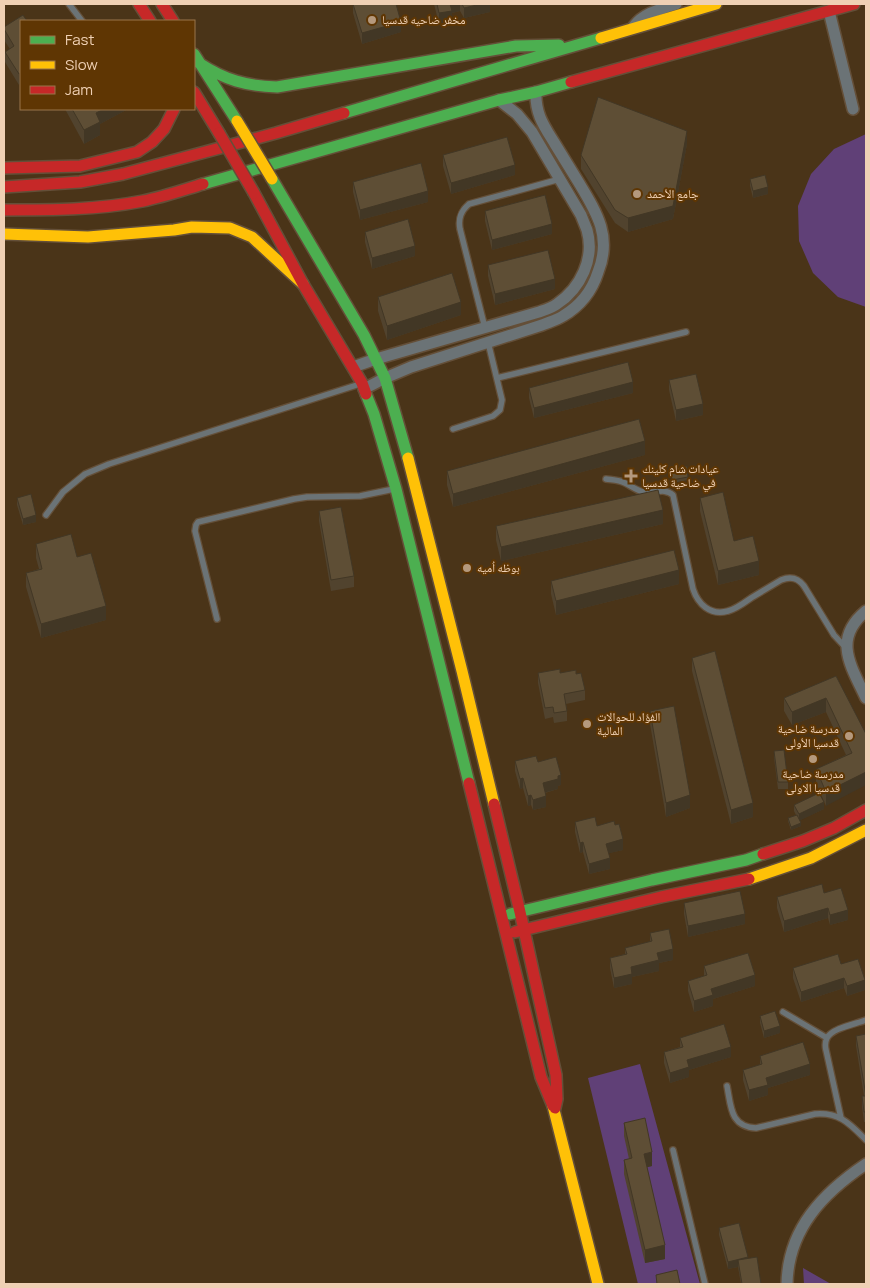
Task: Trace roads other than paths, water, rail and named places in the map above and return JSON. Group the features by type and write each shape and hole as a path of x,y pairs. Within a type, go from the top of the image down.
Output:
{"main road":[{"path":"139,4 149,20"},
{"path":"162,4 172,20"},
{"path":"4,186 80,182 123,174 276,133 716,4"},
{"path":"4,210 95,208 144,201 499,100 536,92 854,4"},
{"path":"197,58 213,72 228,80 243,85 276,87 516,46 572,47"},
{"path":"197,58 237,121 355,319 384,378 415,484 520,912 556,1075 557,1099 555,1111"},
{"path":"195,94 254,193 303,284 353,367 374,414 396,489 541,1077 555,1111 598,1284"},
{"path":"4,168 80,166 137,152 152,142 164,129 174,110"},
{"path":"4,234 88,236 192,227 230,228 252,237 303,284"},
{"path":"443,676 462,671"},
{"path":"501,916 746,860 803,841 834,828 866,810"},
{"path":"505,934 661,897 750,879 811,858 866,830"},
{"path":"494,886 502,888 513,882"},
{"path":"512,960 518,955 530,956"}],"street":[{"path":"633,29 644,17 676,4"},
{"path":"829,11 853,109"},
{"path":"363,386 411,367 542,325 563,316 580,303 594,285 602,264 603,242 601,225 594,209 543,126 537,109 536,92"},
{"path":"353,367 539,312 556,305 570,294 581,279 588,262 589,243 587,229 581,215 532,132 517,114 499,100"},
{"path":"484,328 488,342"},
{"path":"866,611 852,627 846,649 848,661 866,698"},
{"path":"787,1284 790,1257 797,1237 807,1219 835,1187 866,1164"}],"lane":[{"path":"69,4 81,20"},
{"path":"484,328 460,229 459,218 461,212 470,204 560,178"},
{"path":"497,378 686,332"},
{"path":"453,429 493,416 500,410 502,400 488,342"},
{"path":"46,515 62,492 85,474 109,464 363,386"},
{"path":"606,479 618,480 643,492 665,490 673,496 693,589 701,605 709,610 727,612 781,580 786,578 797,579 804,586 834,635 846,649"},
{"path":"217,619 195,530 198,522 294,499 360,496 396,489"},
{"path":"783,1012 827,1038"},
{"path":"841,1118 825,1044 827,1038 836,1030 866,1020"},
{"path":"727,1086 732,1114 736,1120 748,1128 756,1128 816,1114 833,1114 848,1122 866,1140"},
{"path":"673,1150 705,1284"}],"place":[{"name":"مخفر ضاحيه قدسيا","path":"372,20"},
{"name":"جامع الأحمد","path":"637,194"},
{"name":"عيادات شام كلينك في ضاحية قدسيا","path":"631,476"},
{"name":"بوظه اُميه","path":"467,568"},
{"name":"الفؤاد للحوالات المالية","path":"587,724"},
{"name":"مدرسة ضاحية قدسيا الأولى","path":"849,736"},
{"name":"مدرسة ضاحية قدسيا الاولى","path":"813,759"}]}
